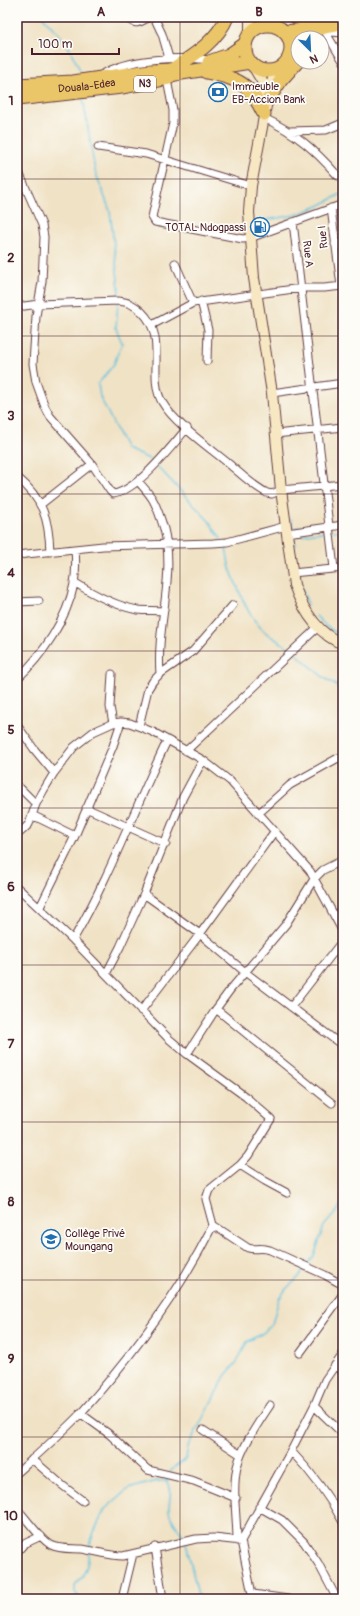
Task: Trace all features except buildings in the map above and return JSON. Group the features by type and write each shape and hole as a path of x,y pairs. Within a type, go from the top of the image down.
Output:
{"highway":[{"path":"166,70 190,58 203,48 219,32 227,17"},
{"path":"296,17 318,22 343,21"},
{"name":"N3","path":"248,39 265,21 284,32 318,29 343,21"},
{"path":"284,32 290,43"},
{"path":"248,39 245,53 251,64"},
{"name":"Douala-Edea","path":"17,92 73,88 214,61 229,55 248,39"},
{"path":"279,68 290,58"},
{"path":"199,70 228,76 242,83 255,96 265,110 290,63"},
{"name":"Douala-Edea","path":"166,70 162,76 251,64"},
{"name":"N3","path":"251,64 268,71 279,68"}],"main road":[{"path":"248,39 250,17"},
{"path":"251,64 263,83 265,110"},
{"path":"279,68 273,78 265,110 251,186 249,212 250,238 272,393 280,490 292,573 298,596 317,628 343,644"},
{"name":"N3","path":"17,84 166,70"},
{"name":"N3","path":"17,100 72,95 122,88 166,70"}],"street":[{"path":"127,17 130,21 135,23 149,17"},
{"path":"154,17 162,34 173,110 172,123 153,220 155,222 243,239 250,238 343,204"},
{"path":"330,36 343,61"},
{"path":"190,58 214,61"},
{"path":"98,77 110,69 124,65 166,70"},
{"path":"265,110 310,146 338,176"},
{"path":"290,131 326,130 343,122"},
{"path":"98,148 146,154 251,186"},
{"path":"17,168 44,232 42,282 36,316 33,364 36,382 50,416 92,464 110,491 114,494 138,481 162,458 187,428"},
{"name":"Rue I","path":"331,208 334,244 342,286"},
{"name":"Rue A","path":"293,222 334,568"},
{"path":"334,244 343,243"},
{"path":"175,263 192,303"},
{"path":"152,325 192,303 201,301 301,288 342,286"},
{"path":"17,308 38,304 108,302 118,300 134,305 146,316 152,325 155,340 157,382 162,401 168,411 187,428 262,491 272,494 280,490 343,484"},
{"path":"201,301 208,330 207,361"},
{"path":"272,393 313,386 343,383"},
{"path":"275,434 343,427"},
{"path":"40,505 92,464"},
{"path":"17,477 30,488 40,505 50,533 50,552"},
{"path":"138,481 156,506 168,545 167,592 163,610 160,645 160,674"},
{"path":"17,555 103,546 227,542 286,530 343,525"},
{"path":"18,676 30,666 54,632 65,611 74,582 75,550"},
{"path":"292,573 343,568"},
{"path":"74,582 99,597 122,606 138,610 163,610"},
{"path":"17,602 39,601"},
{"path":"140,726 148,689 153,682 160,674 193,651 233,605"},
{"path":"186,751 317,628"},
{"path":"112,674 110,707 113,724"},
{"path":"40,907 75,836 113,746 121,722"},
{"path":"17,835 29,824 36,804 54,773 74,747 83,739 93,732 121,722 140,726 203,760 230,781 274,832 306,865 343,932"},
{"path":"17,725 54,773"},
{"path":"73,940 101,889 167,741"},
{"path":"258,814 290,785 338,758 342,759 343,761"},
{"path":"106,974 120,947 166,844 181,803 203,760"},
{"path":"17,785 36,804"},
{"path":"86,808 166,844"},
{"path":"32,815 75,836"},
{"path":"142,1011 274,832"},
{"path":"187,1054 216,1009 286,924 314,879 323,870 343,860"},
{"path":"17,887 40,907 142,1011 187,1054 246,1097 271,1119 248,1156 240,1165 209,1190 206,1195 213,1225 248,1248 254,1249 263,1247 325,1275 343,1285"},
{"path":"144,894 200,934 245,972 343,1046"},
{"path":"292,1007 343,940"},
{"path":"216,1009 332,1103"},
{"path":"240,1165 287,1193"},
{"path":"17,1473 80,1413 142,1337 188,1272 213,1225"},
{"path":"300,1353 343,1294"},
{"path":"239,1541 291,1451 314,1406 325,1380 343,1354"},
{"path":"336,1365 343,1372"},
{"path":"270,1405 241,1455 236,1476 239,1541 253,1596 288,1599"},
{"path":"314,1406 343,1434"},
{"path":"80,1413 109,1434 148,1470 194,1481 236,1498"},
{"path":"203,1430 241,1455"},
{"path":"291,1451 307,1468 322,1488 343,1522"},
{"path":"32,1459 82,1501"},
{"path":"259,1507 282,1520 304,1542 318,1563 337,1599"},
{"path":"17,1508 41,1536 57,1548 84,1550 113,1556 123,1556 155,1547 196,1539 214,1538 239,1541"},
{"path":"17,1552 24,1544 41,1536"},
{"path":"155,1547 163,1599"},
{"path":"122,1599 133,1554"}],"waterway":[{"path":"43,17 66,42 80,70"},
{"path":"83,98 95,171 110,211 119,288 118,299"},
{"path":"260,221 295,215 319,206 343,193"},
{"path":"118,303 116,328 122,343 114,364 98,384 100,397 126,449 149,459 154,463"},
{"path":"158,467 209,521 221,539"},
{"path":"291,519 293,528"},
{"path":"293,528 305,527"},
{"path":"333,531 343,530"},
{"path":"294,536 328,531"},
{"path":"294,538 295,545"},
{"path":"224,544 231,571 252,617 266,633 291,649"},
{"path":"298,575 300,583"},
{"path":"300,585 308,604"},
{"path":"316,616 327,627 343,637"},
{"path":"294,652 323,677 343,690"},
{"path":"307,1265 314,1256 324,1226 338,1210 343,1199"},
{"path":"170,1472 186,1459 188,1446 225,1376 237,1362 247,1342 263,1333 272,1324 279,1299 305,1268"},
{"path":"168,1477 167,1481 170,1488 169,1512 185,1540"},
{"path":"89,1548 94,1532 105,1509 128,1489 157,1481 167,1481"},
{"path":"186,1543 199,1599"},
{"path":"79,1599 75,1592 75,1585 85,1570 89,1552"}],"place":[{"name":"Immeuble EB-Accion Bank","path":"218,92"},
{"name":"TOTAL Ndogpassi","path":"260,227"},
{"name":"Collège Privé Moungang","path":"51,1239"}]}
